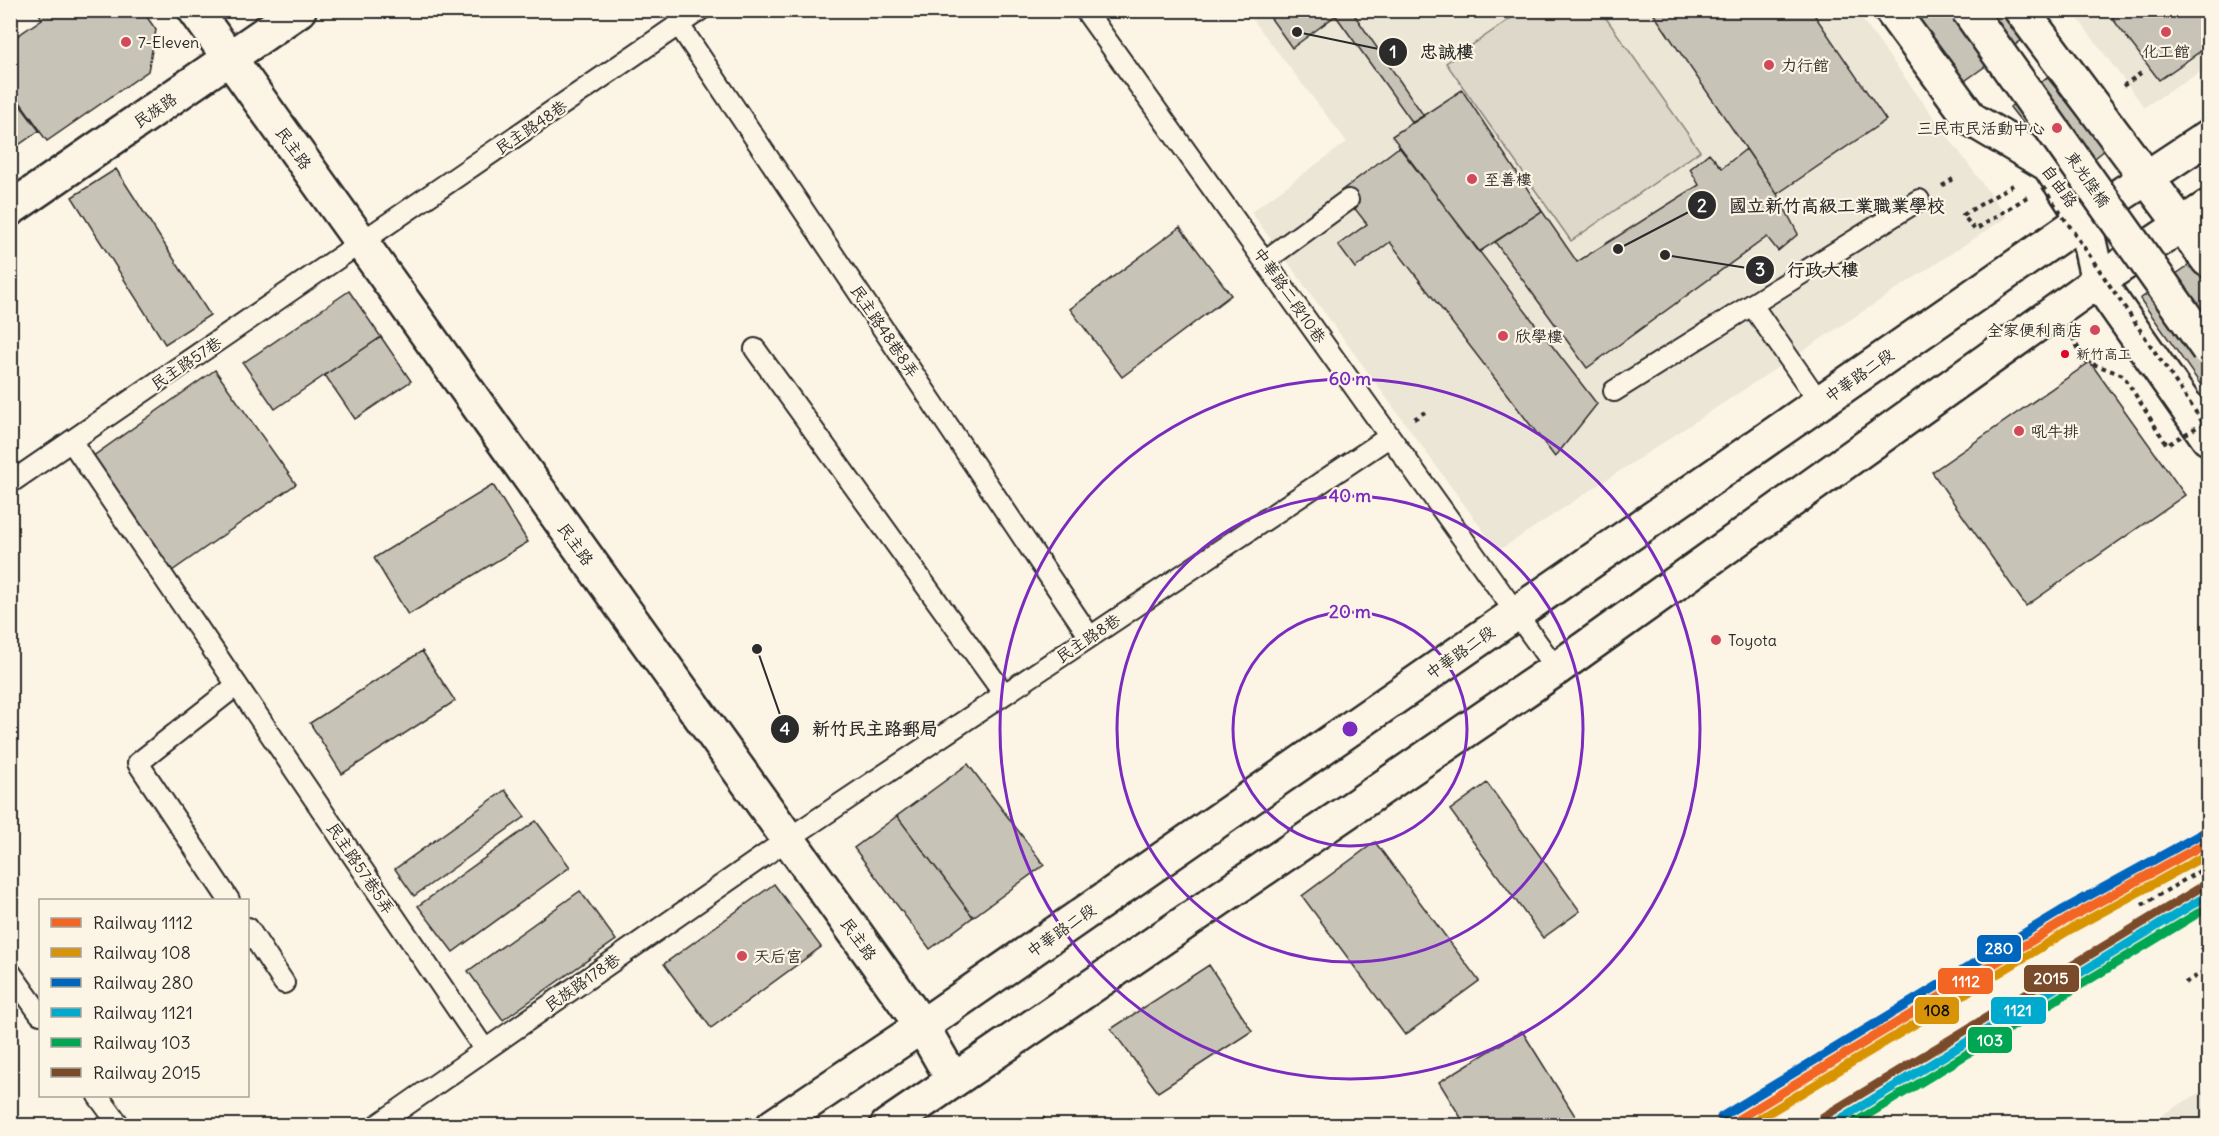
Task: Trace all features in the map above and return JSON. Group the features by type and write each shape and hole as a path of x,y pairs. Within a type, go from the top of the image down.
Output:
{"street":[{"name":"民主路","path":"195,10 922,1026 953,1080"},
{"name":"民族路","path":"10,209 299,10"},
{"name":"自由路","path":"1891,10 1971,119 2049,165 2084,219 2098,281"},
{"name":"東光陸橋","path":"1968,10 2208,349"},
{"path":"2021,10 2208,260"},
{"name":"中華路二段","path":"773,1125 922,1026 2084,219 2208,137"},
{"path":"886,1125 1556,669 2098,281 2208,207"},
{"path":"2098,281 2206,430"}],"lane":[{"name":"民主路48巷","path":"362,243 700,10"},
{"name":"中華路二段10巷","path":"1086,10 1556,669"},
{"name":"民主路48巷8弄","path":"679,25 1090,636"},
{"path":"1266,260 1348,200"},
{"path":"1614,391 1919,200"},
{"name":"民主路57巷","path":"10,483 362,243"},
{"path":"1752,305 1820,403"},
{"path":"755,349 1004,694"},
{"name":"民主路8巷","path":"788,839 1389,437"},
{"name":"民主路57巷5弄","path":"71,441 484,1050"},
{"path":"228,899 138,763 237,685"},
{"name":"民族路178巷","path":"376,1125 788,839"},
{"path":"249,930 284,983"},
{"path":"10,972 39,1013"},
{"path":"99,1097 120,1125"}],"path":[{"path":"2049,165 1963,215 1975,230 2043,187 2206,430"},
{"path":"2068,330 2085,361 2123,375 2167,445 2208,430"},
{"path":"2142,905 2208,866"},
{"path":"2185,983 2208,969"}],"shaded area":[{"path":"1523,10 1601,11 1700,151 1571,241 1446,63"},
{"path":"1246,11 1856,11 2007,217 1498,551 1251,212 1347,142"},
{"path":"2072,11 2208,11 2208,67 2144,107"},
{"path":"2208,1088 2208,1125 2144,1125"}],"building":[{"path":"37,10 142,10 156,30 148,71 47,141 10,92 10,41 42,19"},
{"path":"1265,10 1343,10 1292,48"},
{"path":"1343,10 1351,10 1424,116 1413,123 1336,16"},
{"name":"力行館","path":"1651,10 1811,10 1886,120 1777,194"},
{"path":"1905,10 2001,10 2022,40 1959,85"},
{"name":"化工館","path":"2123,10 2208,10 2208,46 2159,80 2112,18"},
{"name":"三民市民活動中心","path":"2047,77 2105,150 2067,180 2010,107"},
{"path":"10,88 40,130 10,151"},
{"name":"至善樓","path":"1462,90 1542,211 1479,252 1392,136"},
{"name":"欣學樓","path":"1399,147 1597,404 1555,457 1390,242 1355,268 1338,245 1367,224 1341,191"},
{"path":"1746,149 1777,194 1798,234 1778,251 1767,237 1587,368 1495,242 1542,211 1577,262 1699,185 1690,169 1709,153 1722,168"},
{"path":"116,169 210,315 165,344 72,197"},
{"path":"1180,227 1231,295 1122,377 1070,309"},
{"path":"2192,263 2208,286 2208,395 2140,299"},
{"path":"349,291 381,337 275,409 243,363"},
{"path":"381,337 411,381 355,419 325,375"},
{"path":"2090,362 2185,495 2026,606 1932,472"},
{"path":"215,370 296,484 172,571 92,457"},
{"path":"493,485 528,542 408,615 374,558"},
{"path":"422,651 455,701 342,774 310,723"},
{"path":"968,764 1044,865 973,917 897,816"},
{"path":"1487,783 1580,911 1543,938 1450,810"},
{"path":"505,790 525,817 414,896 395,869"},
{"path":"897,816 973,917 930,949 854,848"},
{"path":"536,821 570,867 453,952 418,906"},
{"path":"1375,842 1479,981 1405,1035 1302,896"},
{"path":"2208,848 2208,868 2200,853"},
{"name":"天后宮","path":"774,884 821,947 711,1028 664,964"},
{"path":"580,891 616,940 503,1020 468,971"},
{"path":"1209,965 1252,1031 1158,1092 1111,1029"},
{"path":"1522,1031 1577,1119 1567,1126 1466,1126 1439,1082"},
{"path":"1044,1117 1049,1126 1032,1126"}],"rail line":[{"name":"280","path":"1721,1117 2061,911 2203,833"},
{"name":"1112","path":"1727,1126 2066,920 2208,842"},
{"name":"108","path":"1747,1126 2071,929 2208,854"},
{"name":"2015","path":"1823,1117 2203,886"},
{"name":"1121","path":"1829,1126 2208,895"},
{"name":"103","path":"1849,1126 2208,907"}],"place":[{"name":"忠誠樓","path":"1297,32"},
{"name":"化工館","path":"2166,32"},
{"name":"7-Eleven","path":"126,42"},
{"name":"力行館","path":"1769,65"},
{"name":"三民市民活動中心","path":"2057,128"},
{"name":"至善樓","path":"1472,179"},
{"name":"國立新竹高級工業職業學校","path":"1618,249"},
{"name":"行政大樓","path":"1665,255"},
{"name":"全家便利商店","path":"2095,330"},
{"name":"欣學樓","path":"1503,336"},
{"name":"新竹高工","path":"2065,354"},
{"name":"吼牛排","path":"2019,431"},
{"name":"Toyota","path":"1716,640"},
{"name":"新竹民主路郵局","path":"757,649"},
{"name":"天后宮","path":"742,956"}]}
